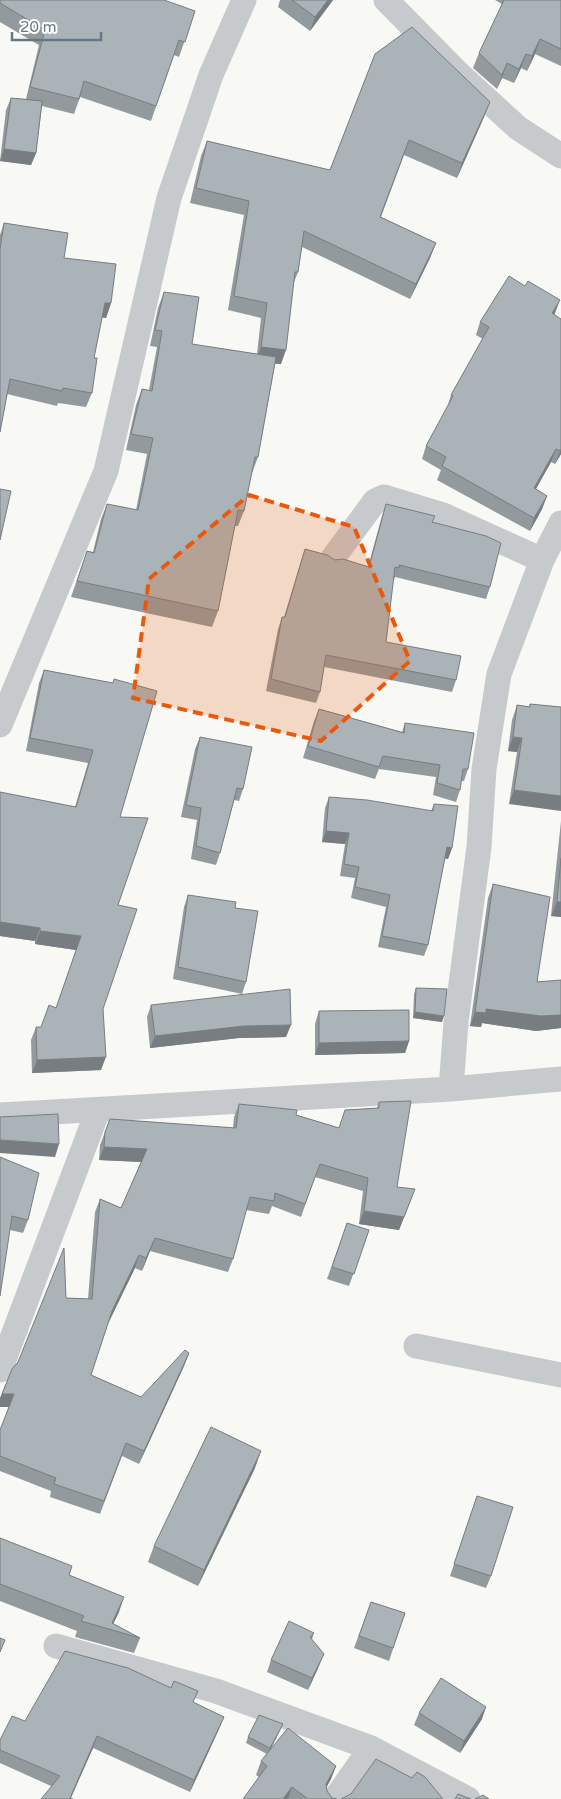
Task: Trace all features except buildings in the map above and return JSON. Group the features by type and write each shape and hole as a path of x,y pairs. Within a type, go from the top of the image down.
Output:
{"street":[{"path":"0,725 106,471 169,198 212,76 244,0"},
{"path":"386,0 459,74 518,128 561,156"},
{"path":"333,558 375,501 384,497 442,515 542,560"},
{"path":"451,1089 456,1022 480,848 484,769 499,674 542,560 561,523"},
{"path":"0,1115 451,1089 561,1079"},
{"path":"0,1370 98,1110"},
{"path":"416,1346 561,1375"},
{"path":"56,1646 216,1691 371,1748 468,1799"},
{"path":"335,1799 371,1748"}],"highlighted area":[{"path":"249,495 354,527 410,661 321,741 133,698 149,579"}]}
